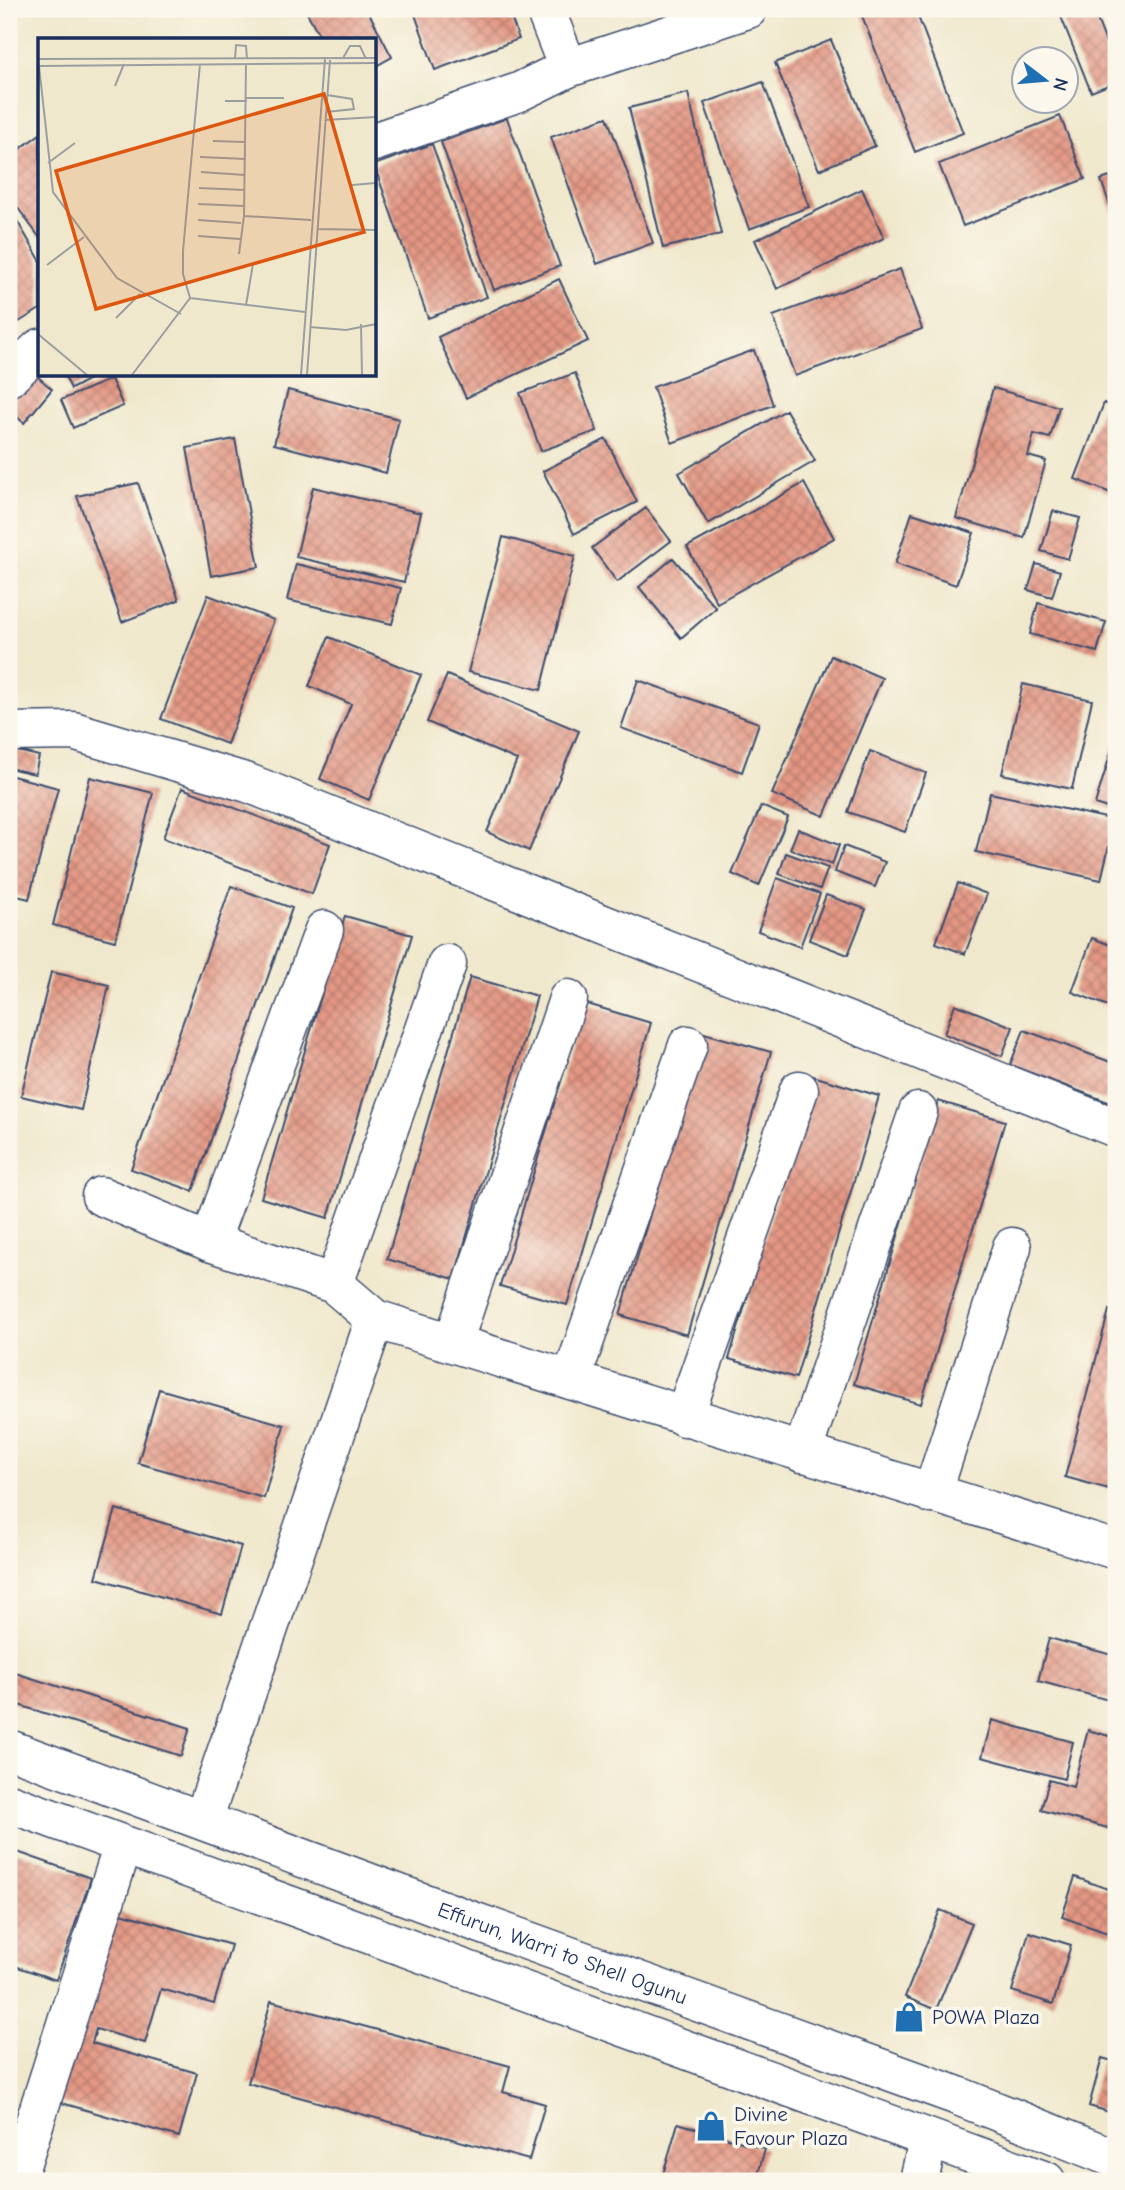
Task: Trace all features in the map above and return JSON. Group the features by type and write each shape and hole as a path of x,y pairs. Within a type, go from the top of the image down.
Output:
{"street":[{"path":"545,9 568,68"},
{"path":"376,141 519,92 568,68 748,9"},
{"path":"9,732 73,731 248,783 1116,1128"},
{"path":"210,1242 324,930"},
{"path":"334,1284 447,964"},
{"path":"453,1343 568,999"},
{"path":"570,1380 688,1045"},
{"path":"684,1417 799,1090"},
{"path":"802,1453 918,1112"},
{"path":"102,1196 210,1242 334,1284 375,1319 1116,1550"},
{"path":"932,1494 1012,1247"},
{"path":"203,1820 375,1319"},
{"name":"Effurun, Warri to Shell Ogunu","path":"9,1749 470,1920 958,2096 1116,2159"},
{"path":"9,1803 928,2140 980,2170 1046,2181"},
{"path":"16,2181 123,1844"},
{"path":"919,2181 928,2140"}],"building":[{"path":"305,9 367,9 392,57 376,66 376,38 321,38"},
{"path":"413,9 508,9 519,39 435,70"},
{"path":"872,9 915,9 963,133 915,152 861,13"},
{"path":"1058,9 1093,9 1116,68 1116,82 1091,92 1080,64 1080,46 1073,46"},
{"path":"831,40 875,146 819,170 775,63"},
{"path":"763,82 809,207 749,229 704,103"},
{"path":"688,93 721,234 663,248 629,108"},
{"path":"1060,116 1085,179 963,226 939,164"},
{"path":"607,117 653,243 597,264 551,137"},
{"path":"507,118 560,266 494,290 441,142"},
{"path":"38,135 38,235 9,196 9,157"},
{"path":"432,144 487,297 428,318 376,164"},
{"path":"1116,175 1116,223 1101,180"},
{"path":"862,189 884,238 777,289 755,240"},
{"path":"9,207 38,257 38,310 9,328"},
{"path":"900,269 922,329 795,376 773,316"},
{"path":"559,279 588,341 466,398 438,337"},
{"path":"754,350 773,405 672,443 653,387"},
{"path":"31,371 52,389 24,423 9,410 9,397"},
{"path":"575,373 597,431 541,451 520,393"},
{"path":"65,376 95,376 71,389"},
{"path":"111,379 123,406 73,428 61,400"},
{"path":"993,388 1059,407 1050,438 1034,434 1028,456 1046,461 1024,538 956,518"},
{"path":"288,390 399,419 386,473 274,444"},
{"path":"1104,403 1116,408 1116,495 1075,479"},
{"path":"786,410 815,461 708,524 679,473"},
{"path":"235,439 259,567 211,576 187,448"},
{"path":"606,439 637,502 574,534 543,471"},
{"path":"138,483 179,600 122,622 77,496"},
{"path":"804,483 834,538 717,603 687,547"},
{"path":"313,487 421,513 404,582 296,557"},
{"path":"646,508 671,541 617,582 592,548"},
{"path":"1053,511 1080,518 1068,559 1041,551"},
{"path":"912,513 974,533 956,585 895,564"},
{"path":"503,537 575,556 541,690 468,672"},
{"path":"673,558 716,608 681,638 639,587"},
{"path":"296,564 401,588 392,624 287,600"},
{"path":"1036,564 1060,571 1052,597 1028,590"},
{"path":"208,595 274,620 227,744 161,719"},
{"path":"1038,603 1106,622 1097,652 1030,634"},
{"path":"329,637 421,675 369,800 320,779 351,704 309,686"},
{"path":"831,656 882,678 824,816 772,794"},
{"path":"447,675 579,731 529,851 487,832 517,760 427,722"},
{"path":"638,680 759,723 742,772 621,728"},
{"path":"1023,684 1092,700 1072,789 1002,774"},
{"path":"1116,736 1116,811 1095,804"},
{"path":"9,749 39,756 35,774 9,768"},
{"path":"870,751 926,773 905,832 848,812"},
{"path":"9,775 58,788 29,899 9,894"},
{"path":"90,777 153,793 115,941 53,925"},
{"path":"182,788 330,844 312,894 163,838"},
{"path":"990,793 1115,820 1101,880 976,852"},
{"path":"761,806 788,817 759,886 732,874"},
{"path":"798,829 839,845 832,865 790,849"},
{"path":"844,846 885,862 875,887 835,872"},
{"path":"786,853 828,868 820,889 779,874"},
{"path":"777,878 820,894 800,947 758,931"},
{"path":"958,883 987,894 965,954 936,943"},
{"path":"231,886 292,908 193,1191 131,1169"},
{"path":"826,895 866,909 848,955 809,940"},
{"path":"345,916 412,935 328,1218 261,1198"},
{"path":"1092,938 1116,947 1116,1009 1072,992"},
{"path":"51,972 109,985 81,1110 21,1096"},
{"path":"470,977 537,996 454,1279 387,1259"},
{"path":"584,1003 651,1023 567,1305 500,1286"},
{"path":"955,1004 1013,1027 1002,1056 944,1034"},
{"path":"1024,1030 1116,1064 1116,1105 1010,1065"},
{"path":"704,1033 771,1052 687,1335 620,1315"},
{"path":"813,1076 879,1096 796,1378 729,1359"},
{"path":"938,1101 1005,1121 921,1404 854,1384"},
{"path":"1109,1310 1116,1312 1116,1491 1065,1477"},
{"path":"159,1389 284,1425 264,1498 138,1463"},
{"path":"116,1509 241,1546 222,1614 96,1578"},
{"path":"1049,1638 1116,1656 1116,1702 1038,1681"},
{"path":"9,1671 190,1728 181,1756 9,1702"},
{"path":"992,1720 1073,1742 1064,1779 982,1757"},
{"path":"1088,1730 1116,1738 1115,1830 1041,1810 1049,1780 1073,1787"},
{"path":"9,1849 91,1878 56,1980 9,1964"},
{"path":"1075,1877 1116,1892 1116,1936 1062,1917"},
{"path":"111,1910 231,1945 214,2004 161,1989 145,2043 96,2029 92,2043 197,2073 179,2137 55,2101"},
{"path":"940,1910 972,1923 936,2010 905,1997"},
{"path":"1029,1932 1071,1945 1053,2004 1012,1991"},
{"path":"271,2001 510,2066 503,2092 545,2104 529,2160 248,2083"},
{"path":"1102,2058 1116,2062 1116,2114 1089,2106"},
{"path":"678,2123 765,2149 756,2181 661,2181"}],"place":[{"name":"POWA Plaza","path":"909,2017"},
{"name":"Divine Favour Plaza","path":"711,2126"}]}
